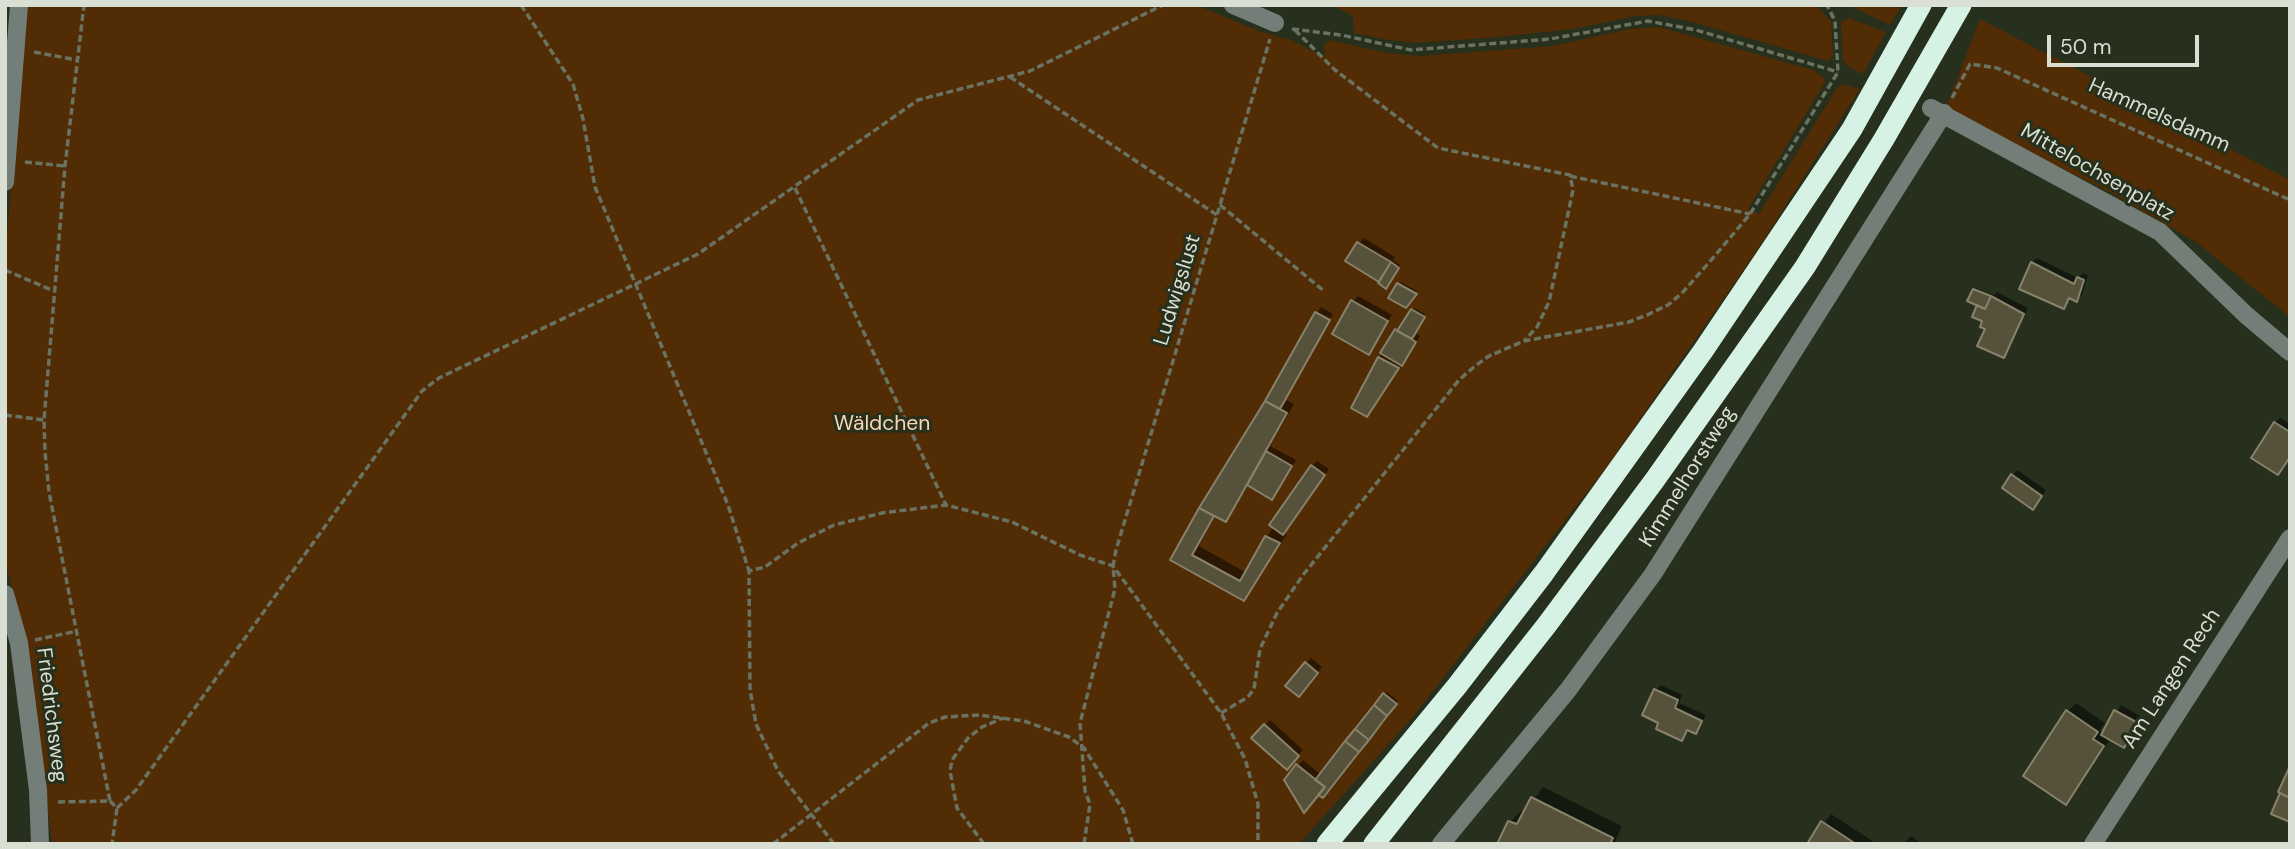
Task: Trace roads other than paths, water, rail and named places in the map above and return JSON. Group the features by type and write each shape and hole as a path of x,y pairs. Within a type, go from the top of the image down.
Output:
{"highway":[{"path":"1327,844 1457,686 1528,594 1703,351 1852,130 1921,5"},
{"path":"1374,844 1421,787 1604,548 1805,267 1884,139 1961,5"}],"street":[{"path":"5,181 19,5"},
{"path":"1233,5 1275,23"},
{"name":"Mittelochsenplatz","path":"1938,111 2160,232 2246,316 2290,352"},
{"name":"Kimmelhorstweg","path":"1440,844 1568,690 1653,574 1938,111"},
{"name":"Am Langen Rech","path":"2093,844 2290,538"},
{"name":"Friedrichsweg","path":"5,594 19,643 38,802 40,844"}],"park label":[{"name":"Wäldchen","path":"882,424"}]}
